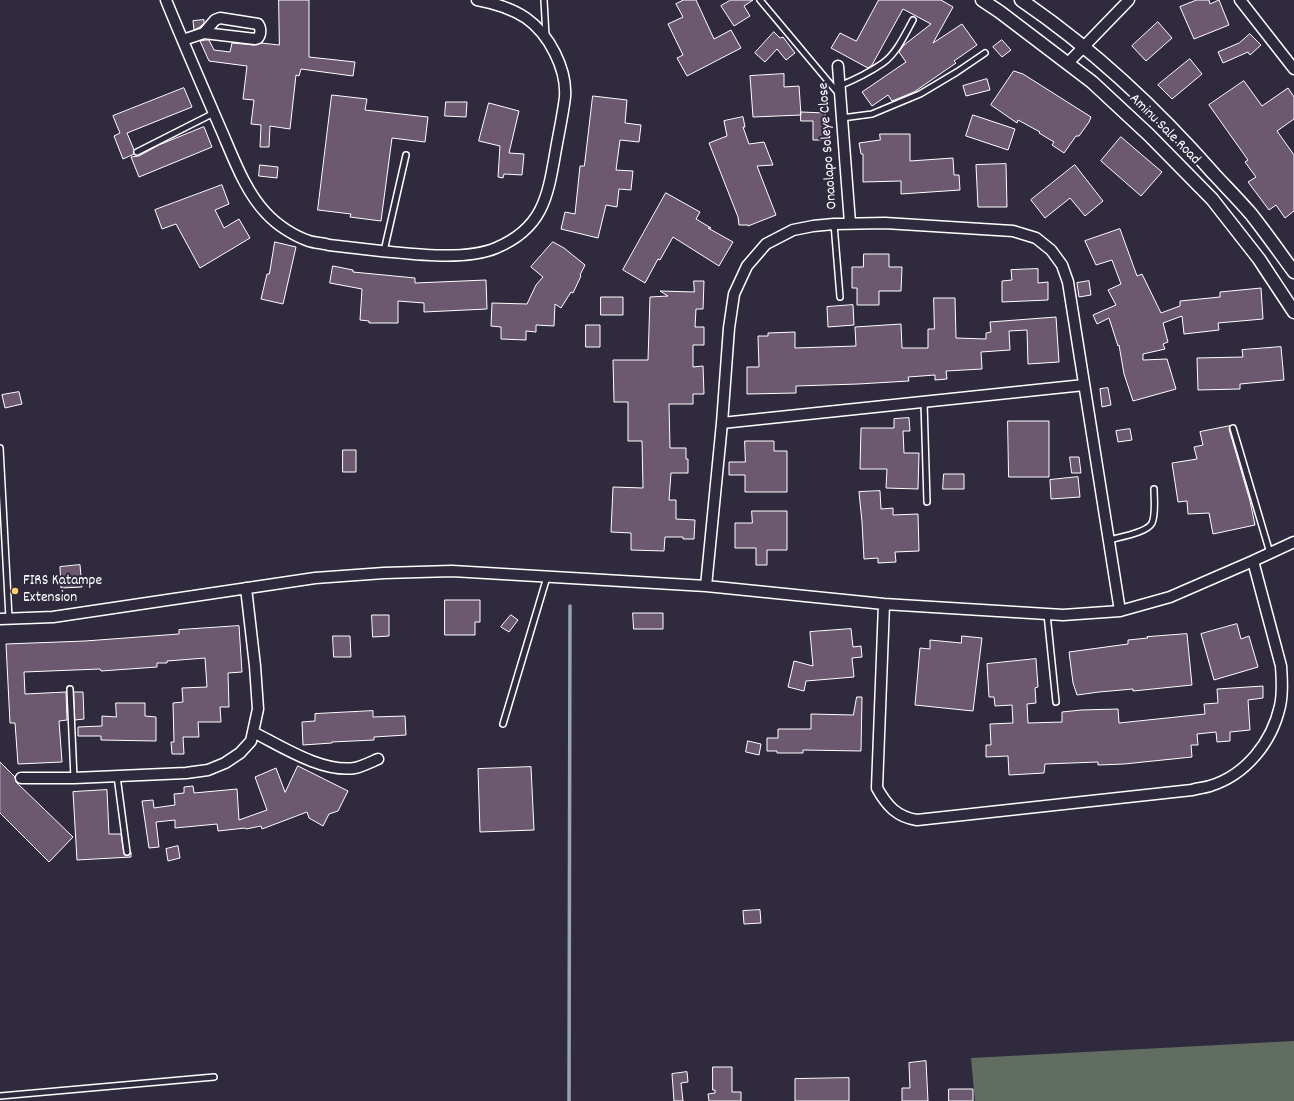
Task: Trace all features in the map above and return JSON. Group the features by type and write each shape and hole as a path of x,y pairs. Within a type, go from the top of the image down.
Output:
{"street":[{"path":"166,0 235,162 253,197 266,214 297,236 310,242 356,249 453,255 475,254 496,248 516,237 532,224 542,209 550,187 565,96 563,73 555,53 546,37 526,18 499,4 477,0"},
{"name":"Aminu Sale Road","path":"982,0 1092,82 1149,135 1212,199 1259,259 1294,312"},
{"name":"Aminu Sale Road","path":"1021,0 1046,17 1084,47 1163,118 1194,150 1250,214 1294,272"},
{"path":"1068,63 1129,0"},
{"path":"1240,0 1294,69"},
{"path":"183,40 204,33 255,39 260,35 260,26 258,24 220,18 215,20 204,33"},
{"name":"Onaolapo Soleye Close","path":"838,66 850,223"},
{"path":"706,586 722,423 729,328 734,294 747,266 766,244 793,230 813,226 850,223 1013,231 1036,238 1051,250 1062,266 1068,282 1120,611"},
{"path":"722,423 1084,385"},
{"path":"4,618 53,617 315,578 384,572 452,571 706,586 884,604 1063,615 1120,611 1170,596 1294,542"},
{"path":"884,604 877,788 883,799 899,814 906,818 917,820 1176,791 1210,786 1229,777 1244,767 1257,754 1268,738 1275,721 1280,706 1282,682 1281,666 1253,561"},
{"path":"21,778 74,778 186,773 208,770 225,763 240,752 251,741 258,709 255,666 246,588"},
{"path":"253,732 302,758 324,765 341,768 355,768 378,759"}],"lane":[{"path":"544,0 546,37"},
{"path":"760,0 840,90 852,80 884,63 896,49 913,20"},
{"path":"842,118 872,114 920,94 958,72 985,53"},
{"path":"137,152 214,113"},
{"path":"384,251 406,155"},
{"path":"834,224 840,297"},
{"path":"924,402 927,502"},
{"path":"1233,428 1270,553"},
{"path":"0,448 7,579 4,618"},
{"path":"1109,540 1137,533 1150,526 1154,515 1154,489"},
{"path":"503,724 547,577"},
{"path":"0,579 7,579"},
{"path":"1047,614 1056,702"},
{"path":"70,689 74,778"},
{"path":"117,776 127,852"},
{"path":"0,1096 214,1077"}],"green space":[{"path":"1294,1041 1294,1101 975,1101 971,1058"}],"building":[{"path":"279,0 309,0 309,57 355,62 353,76 301,69 299,76 296,75 290,129 270,126 269,147 260,147 261,125 251,124 254,100 243,99 247,66 209,61 200,41 209,40 214,50 230,52 232,43 254,45 261,43 279,45"},
{"path":"684,0 696,0 714,39 731,30 741,48 687,76 677,58 683,55 668,24 683,17 676,4"},
{"path":"731,0 753,0 744,6 750,16 734,26 721,6"},
{"path":"879,0 941,0 953,7 933,43 962,24 977,45 954,61 956,63 914,92 892,101 888,95 872,106 862,92 906,62 899,52 904,45 931,24 903,9 872,65 868,68 831,48 840,33 856,41"},
{"path":"1197,0 1209,0 1210,4 1219,0 1229,25 1194,39 1180,7"},
{"path":"204,20 204,23 200,27 194,30 193,21"},
{"path":"1158,22 1172,38 1146,61 1132,46"},
{"path":"774,32 780,38 783,37 795,53 786,60 777,49 765,62 755,53"},
{"path":"1250,34 1261,45 1250,55 1248,52 1223,63 1218,52 1239,43"},
{"path":"1002,40 1011,50 1002,57 993,47"},
{"path":"1190,59 1202,74 1172,99 1158,85"},
{"path":"1014,71 1023,74 1091,117 1079,136 1076,136 1064,153 1052,145 1054,142 1039,133 1040,132 1018,120 1017,123 991,105"},
{"path":"784,74 784,87 799,86 801,115 753,117 750,76"},
{"path":"987,79 990,90 966,96 963,86"},
{"path":"1244,81 1262,106 1288,88 1294,97 1294,119 1277,131 1294,155 1294,211 1285,218 1276,205 1269,210 1248,182 1256,177 1245,162 1248,160 1209,105"},
{"path":"184,88 192,107 127,133 134,150 134,154 123,159 114,136 120,133 113,116"},
{"path":"332,95 367,99 365,110 428,117 425,142 392,138 381,221 350,217 351,214 318,210"},
{"path":"593,96 627,100 625,123 641,125 639,142 620,140 616,170 633,171 631,190 619,189 617,207 606,205 598,238 561,229 565,212 575,214 580,166 584,166"},
{"path":"446,102 467,102 466,117 445,116"},
{"path":"489,103 519,111 509,153 524,154 522,175 504,174 503,178 498,177 500,146 479,141"},
{"path":"801,112 825,113 825,140 813,140 813,121 801,121"},
{"path":"973,115 1015,129 1008,150 966,136"},
{"path":"743,117 745,127 743,127 749,144 764,142 773,165 757,166 776,215 748,226 739,225 738,217 709,143 727,136 724,121"},
{"path":"204,127 212,147 139,177 131,157 139,156 159,145"},
{"path":"880,134 910,134 910,161 953,158 954,175 959,175 960,190 901,194 901,181 863,182 863,154 861,154 859,143 880,140"},
{"path":"1121,137 1162,172 1141,196 1101,161"},
{"path":"1006,164 1007,207 978,207 976,165"},
{"path":"260,165 278,167 277,178 259,176"},
{"path":"1075,165 1103,201 1085,216 1070,198 1045,218 1031,200"},
{"path":"222,185 229,204 215,210 224,228 239,219 250,238 200,268 176,224 162,229 155,210"},
{"path":"666,193 700,212 696,219 711,228 708,228 733,242 719,266 673,237 660,260 658,259 645,283 623,270"},
{"path":"1120,229 1137,276 1142,274 1161,313 1180,306 1180,301 1220,297 1220,292 1261,288 1263,319 1218,323 1219,330 1184,334 1182,316 1163,323 1168,342 1163,344 1165,349 1143,354 1143,360 1167,359 1176,389 1133,401 1124,374 1119,345 1118,346 1109,318 1097,324 1093,315 1116,305 1108,290 1121,284 1112,260 1096,265 1085,241"},
{"path":"275,242 296,247 283,304 261,299 267,274 269,274"},
{"path":"553,242 564,248 585,265 573,293 571,292 561,308 555,304 554,326 536,325 536,332 526,331 526,340 501,339 501,327 491,326 492,303 527,304 536,285 543,277 531,267"},
{"path":"864,254 889,254 889,267 902,267 901,291 879,291 879,305 857,305 857,288 852,288 852,267 863,267"},
{"path":"333,266 353,270 353,272 415,278 415,283 486,280 487,309 424,312 424,303 398,301 398,323 369,323 369,321 360,320 362,289 330,283"},
{"path":"1038,269 1038,283 1048,282 1048,300 1002,302 1002,281 1012,280 1011,270"},
{"path":"694,281 704,281 703,309 696,309 695,327 704,327 704,345 693,345 693,367 703,366 704,394 693,394 693,404 669,404 670,448 686,448 688,473 671,473 669,500 676,500 676,519 695,520 694,539 683,539 683,537 665,537 664,551 631,550 631,533 611,532 613,487 643,488 642,441 628,441 628,402 614,402 613,360 648,360 650,297 668,296 660,291 694,292"},
{"path":"1089,281 1091,295 1079,297 1077,283"},
{"path":"601,297 623,297 623,315 601,315"},
{"path":"934,298 955,298 956,338 986,339 986,333 991,332 990,322 1056,317 1059,362 1028,364 1027,330 1009,331 1010,350 981,352 982,369 946,371 947,379 935,380 935,375 908,377 909,381 796,386 796,393 747,394 747,367 759,367 758,336 768,336 768,333 795,332 795,348 856,346 855,327 901,324 902,348 928,348 928,329 934,329"},
{"path":"853,305 854,325 828,327 827,307"},
{"path":"586,325 600,325 600,347 586,347"},
{"path":"1281,347 1284,380 1240,384 1240,389 1198,390 1197,358 1243,357 1242,350"},
{"path":"1108,388 1111,405 1102,407 1100,389"},
{"path":"19,392 22,404 5,408 2,395"},
{"path":"909,418 910,431 903,431 904,453 919,453 918,489 886,488 887,469 860,469 861,428 894,428 894,419"},
{"path":"1008,421 1049,421 1049,477 1009,477"},
{"path":"1230,426 1229,429 1250,501 1255,525 1213,534 1209,513 1188,514 1187,501 1178,502 1172,463 1197,459 1194,447 1203,445 1200,432"},
{"path":"1130,429 1132,440 1118,442 1116,431"},
{"path":"745,441 774,441 774,451 787,451 787,492 745,492 745,475 729,475 729,462 745,462"},
{"path":"343,450 356,450 356,472 343,472"},
{"path":"1070,457 1079,457 1081,473 1072,473"},
{"path":"944,474 964,474 964,489 943,489"},
{"path":"1078,477 1080,497 1051,499 1050,480"},
{"path":"880,491 881,509 893,508 893,515 918,514 919,551 895,552 896,562 878,563 878,558 864,559 859,492"},
{"path":"752,511 787,511 787,550 767,550 767,565 756,565 756,548 735,548 735,523 752,523"},
{"path":"80,565 82,587 61,588 60,567"},
{"path":"445,600 480,600 480,622 475,622 475,635 445,635"},
{"path":"633,613 663,613 663,629 634,629"},
{"path":"372,615 389,615 389,636 373,637"},
{"path":"511,615 518,620 509,632 501,627"},
{"path":"1237,624 1241,639 1249,636 1258,667 1214,680 1201,634"},
{"path":"239,626 242,672 228,673 229,707 220,707 221,722 198,722 199,737 183,737 184,754 172,754 171,742 174,742 173,703 183,702 182,688 207,687 205,658 167,661 167,663 157,663 157,667 101,671 100,669 24,672 25,694 66,692 67,720 59,721 62,762 18,764 15,723 10,723 6,644 85,641 179,634 179,630"},
{"path":"851,629 853,647 861,646 862,657 852,658 854,677 806,681 804,691 788,687 794,661 813,666 810,632"},
{"path":"1187,634 1192,685 1077,695 1073,683 1069,652 1128,644 1128,640 1148,638 1147,637"},
{"path":"333,636 350,636 351,657 334,657"},
{"path":"962,636 982,638 973,711 915,705 920,648 930,649 930,640 961,643"},
{"path":"1036,659 1038,687 1035,688 1036,703 1027,704 1028,723 1062,722 1062,712 1081,710 1118,709 1119,723 1205,714 1204,704 1218,703 1217,689 1263,686 1263,698 1248,700 1250,730 1230,732 1230,741 1217,742 1216,732 1197,734 1198,745 1191,745 1192,757 1124,764 1098,765 1098,762 1045,764 1044,773 1009,775 1008,756 986,757 986,745 991,745 990,724 1013,723 1012,705 995,706 994,697 989,697 987,664"},
{"path":"74,692 83,692 84,719 75,720"},
{"path":"857,697 862,697 861,751 803,750 803,753 777,753 777,751 767,751 767,738 778,738 778,729 811,729 811,714 853,715"},
{"path":"116,703 145,703 145,716 156,717 156,741 101,740 101,736 78,736 78,727 102,726 102,716 116,717"},
{"path":"373,711 373,717 405,716 406,735 374,737 374,740 303,745 302,722 315,721 315,714"},
{"path":"748,741 761,744 759,755 746,752"},
{"path":"0,762 15,777 16,782 73,837 49,862 0,813"},
{"path":"298,766 348,791 338,811 329,814 323,826 309,818 307,812 262,829 261,826 246,829 218,831 217,824 175,828 175,820 156,822 159,847 149,848 142,801 153,800 154,808 175,805 174,794 184,793 184,787 193,786 194,793 237,789 239,820 267,810 255,777 276,768 285,792"},
{"path":"531,767 534,830 480,832 478,769"},
{"path":"107,790 109,834 121,834 124,854 128,856 131,852 131,857 77,860 73,792"},
{"path":"178,846 180,858 168,861 166,849"},
{"path":"760,910 761,923 744,924 743,911"},
{"path":"926,1061 928,1101 902,1101 902,1088 910,1088 909,1063"},
{"path":"713,1067 732,1067 732,1092 741,1092 741,1101 709,1101 708,1094 715,1093 715,1090 713,1090"},
{"path":"687,1072 688,1082 681,1083 683,1101 674,1101 672,1074"},
{"path":"849,1078 849,1101 795,1101 795,1079"},
{"path":"949,1089 973,1089 973,1101 949,1101"}],"waterway":[{"path":"569,1101 570,606"}],"place":[{"name":"FIRS Katampe Extension","path":"15,591"}]}
